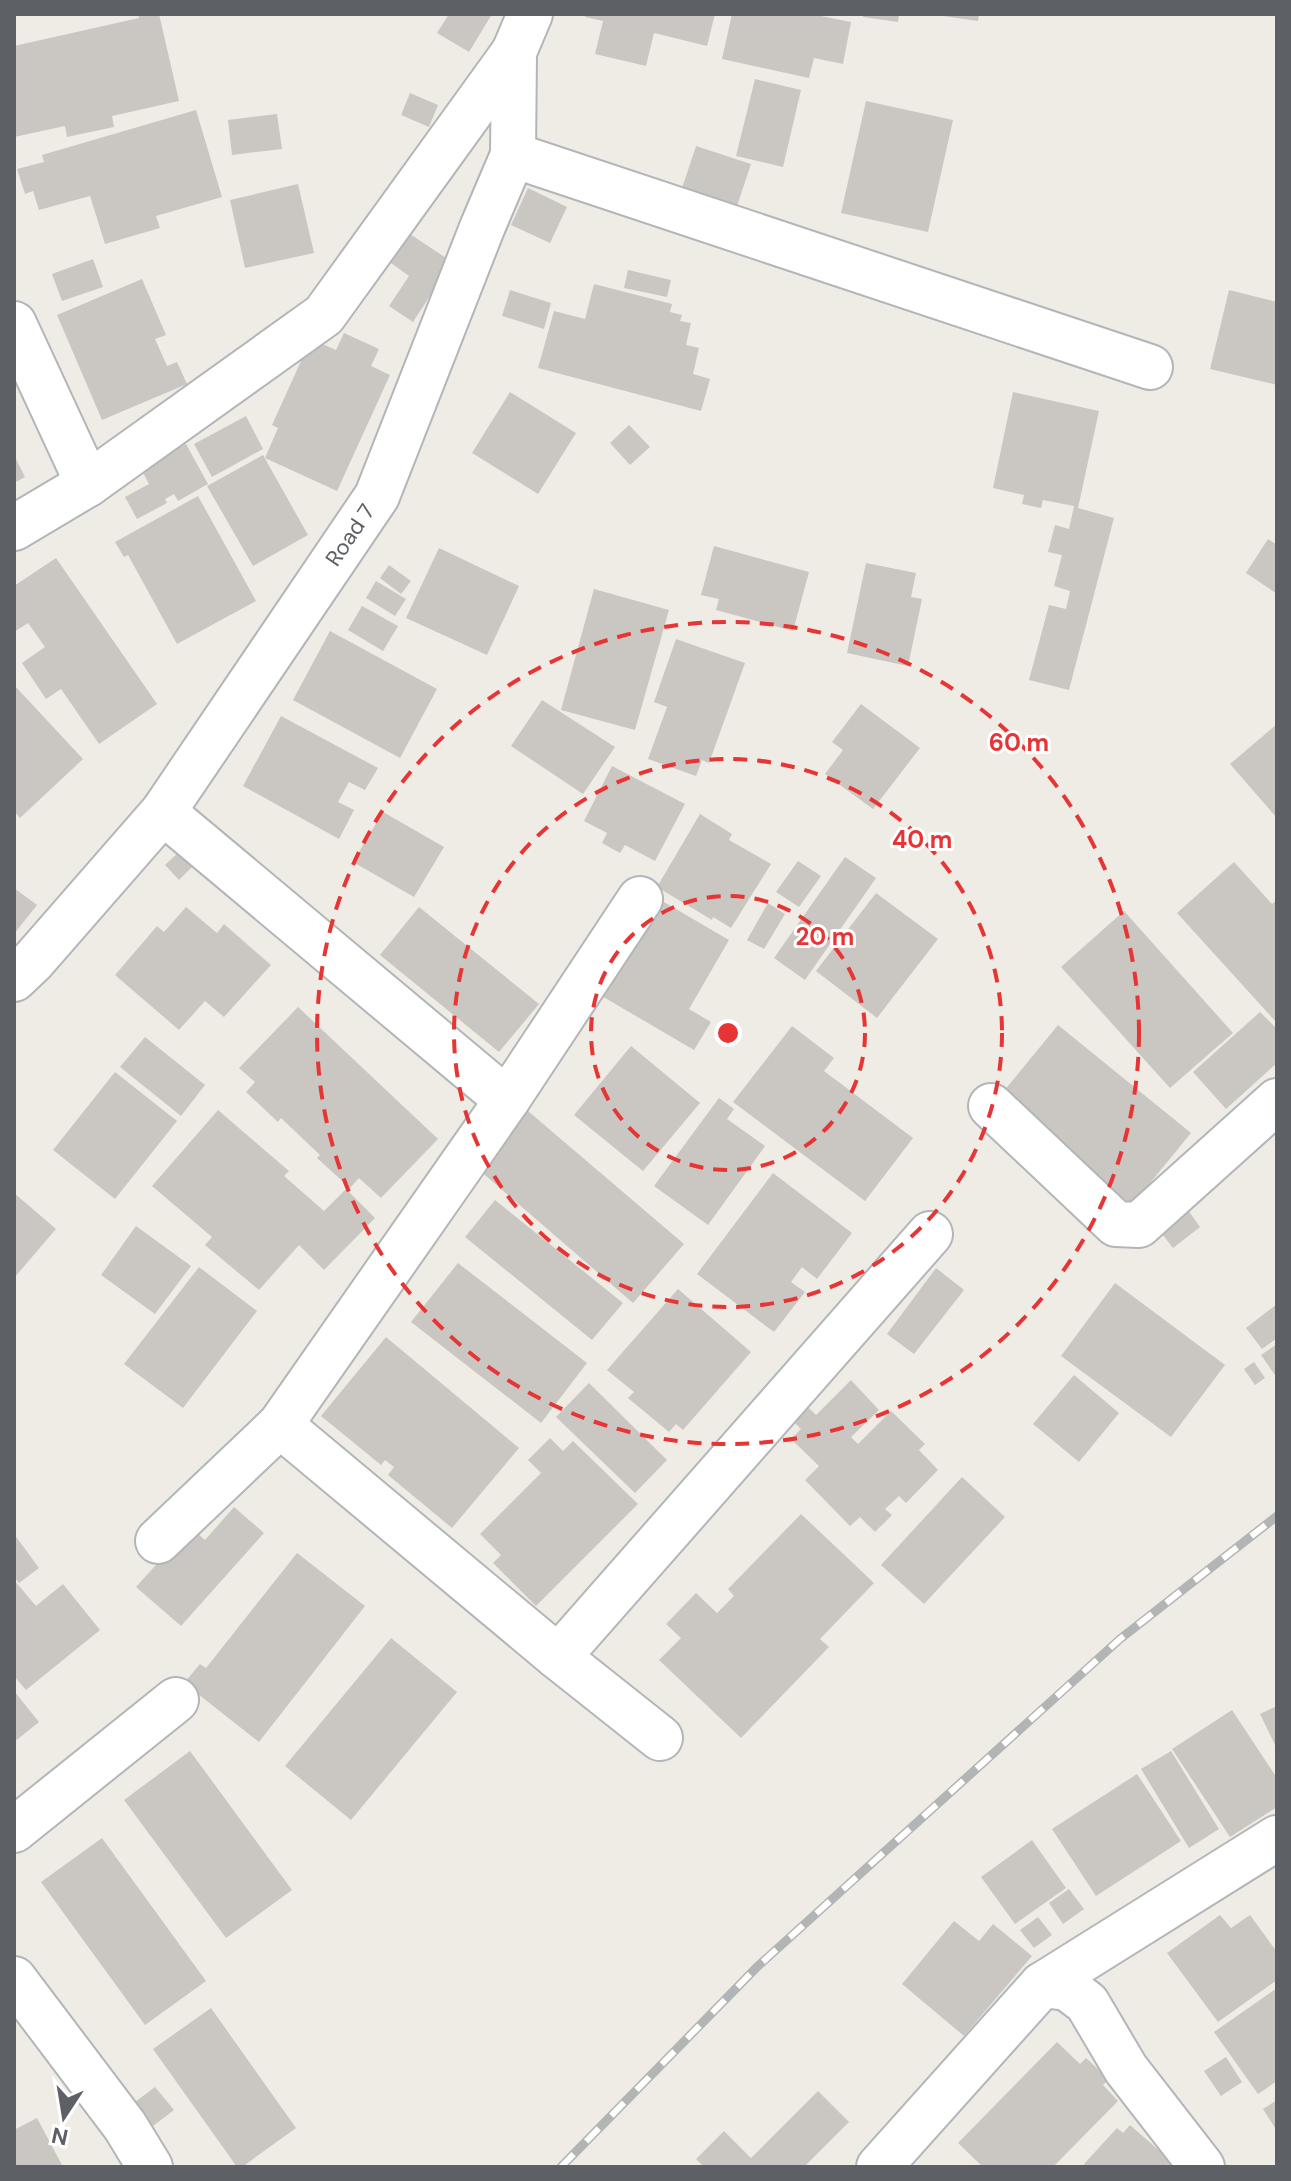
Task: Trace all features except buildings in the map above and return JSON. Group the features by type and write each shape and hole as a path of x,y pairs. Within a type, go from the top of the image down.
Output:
{"street":[{"name":"Road 7","path":"14,979 163,812 377,496 513,155 522,33"},
{"path":"14,528 88,484 324,315 522,33"},
{"path":"513,155 1150,367"},
{"path":"14,324 88,484"},
{"path":"163,812 507,1100"},
{"path":"158,1541 280,1425 507,1100 640,899"},
{"path":"991,1106 1116,1224 1139,1225 1277,1101"},
{"path":"558,1657 930,1234"},
{"path":"280,1425 660,1738"},
{"path":"14,1830 176,1700"},
{"path":"879,2167 1042,1985 1277,1838"},
{"path":"14,1979 125,2126 150,2167"},
{"path":"1042,1985 1067,1988 1087,2003 1126,2069 1202,2167"}],"railway":[{"path":"561,2167 757,1967 1120,1639 1277,1516"}]}
